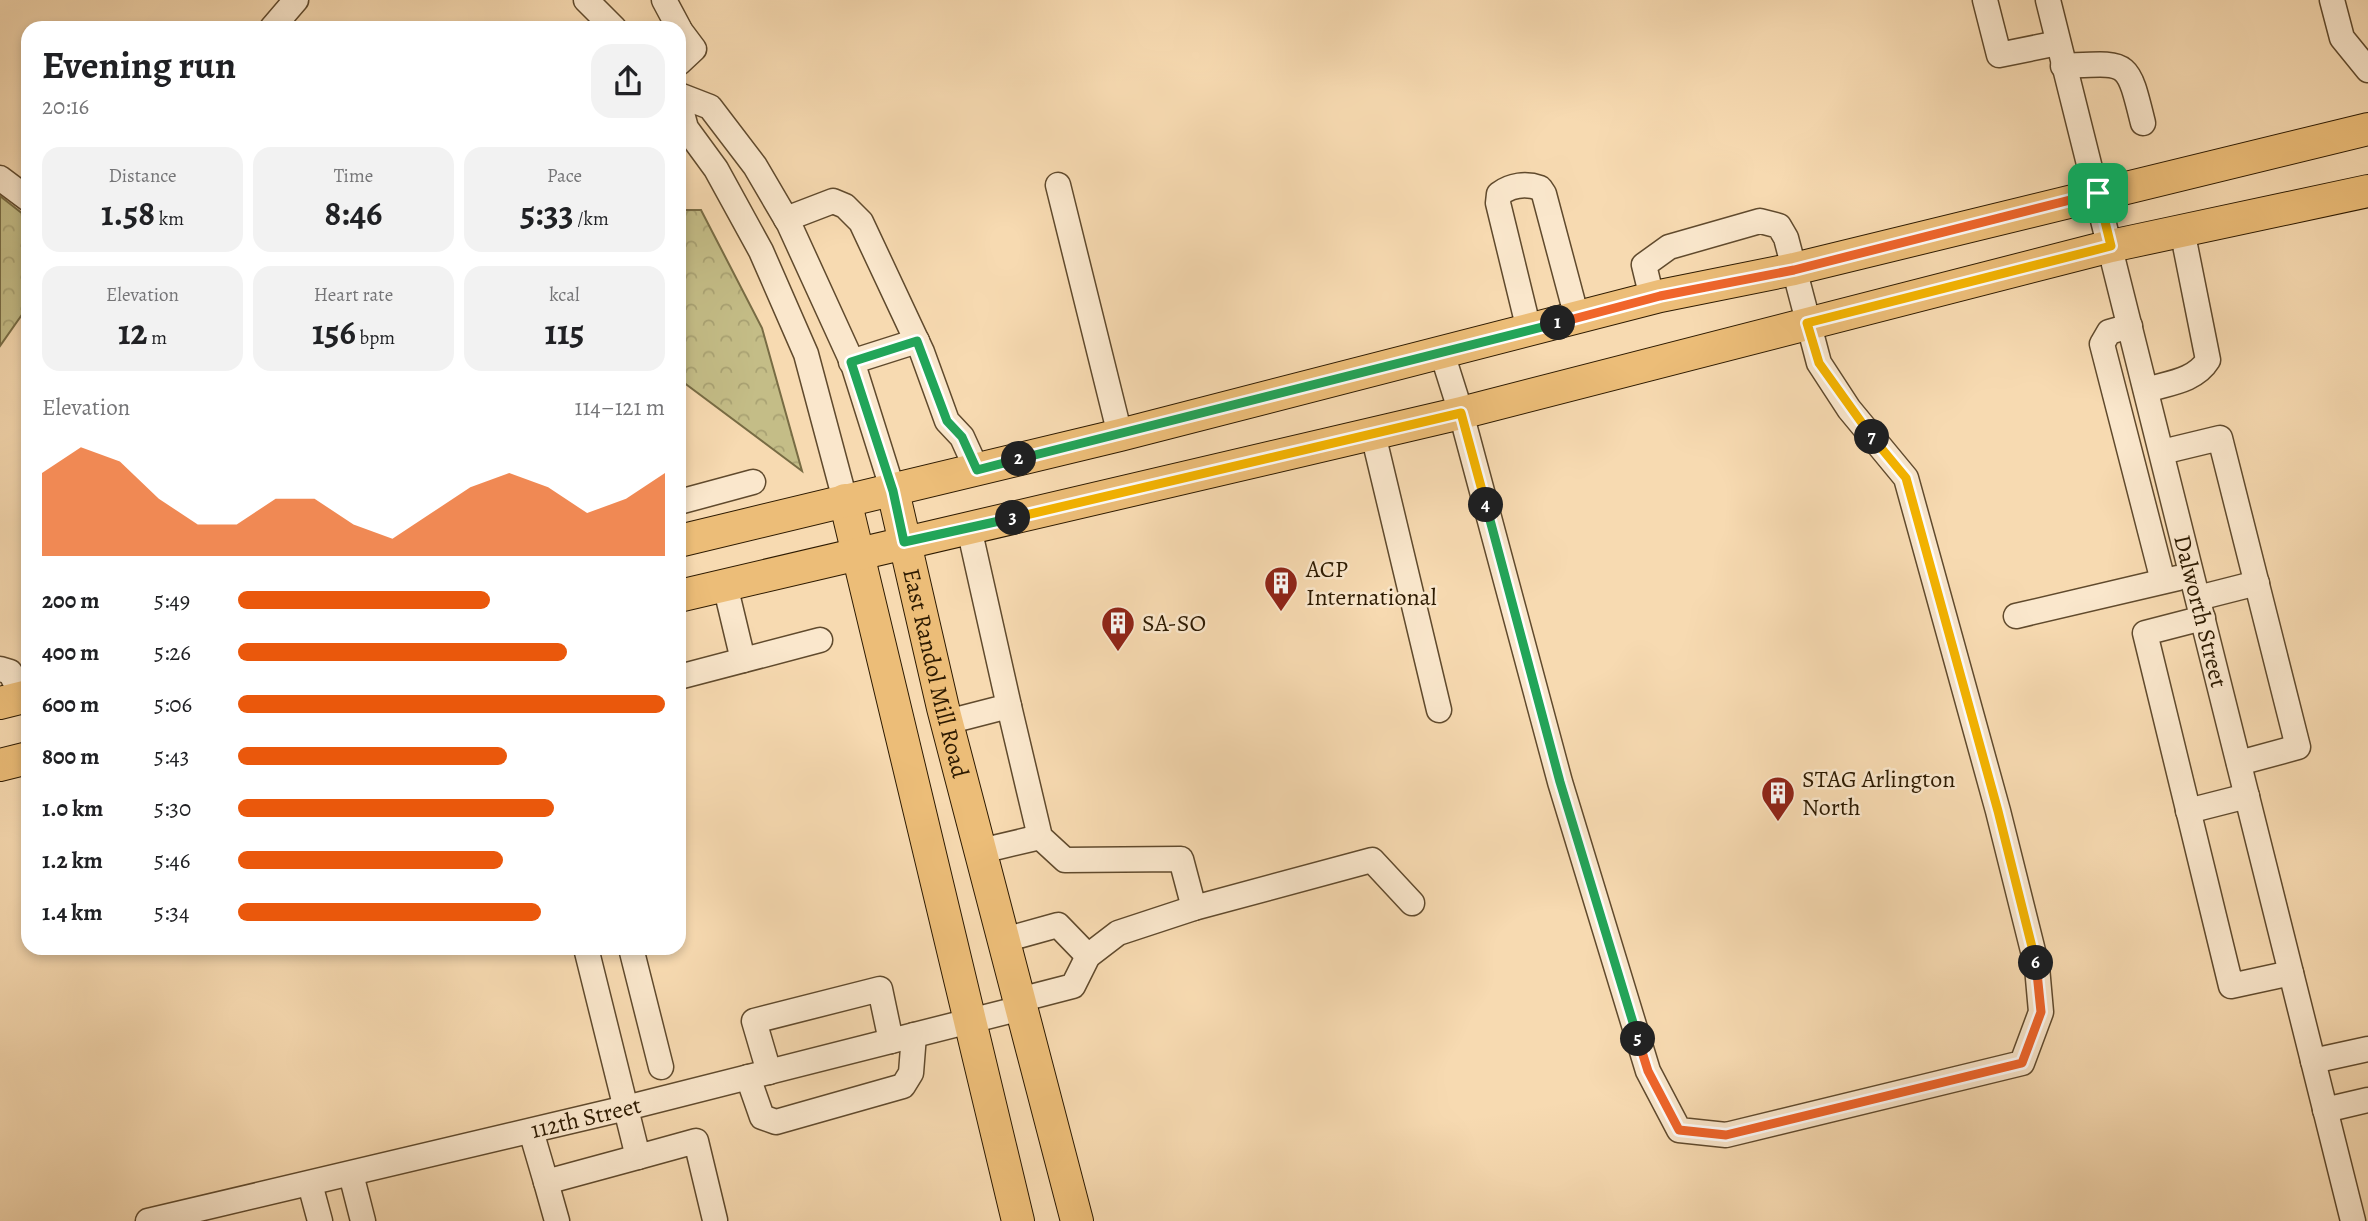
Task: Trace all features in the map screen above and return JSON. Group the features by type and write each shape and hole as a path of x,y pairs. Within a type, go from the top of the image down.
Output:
{"main road":[{"path":"686,539 1120,435 1652,298 1794,270 2098,193 2368,130"},
{"path":"686,594 1461,413 2111,246 2368,191"},
{"name":"East Randol Mill Road","path":"893,491 947,722 1077,1221"},
{"name":"East Randol Mill Road","path":"845,500 1018,1221"},
{"path":"0,765 21,760"}],"street":[{"path":"278,21 296,0"},
{"path":"586,0 607,21"},
{"path":"664,0 675,21"},
{"path":"1985,0 1999,55 2061,54 2115,64 2126,70 2133,83 2143,123"},
{"name":"Dalworth Street","path":"2048,0 2353,1221"},
{"path":"2332,0 2342,38 2368,70"},
{"path":"686,38 694,49 686,56"},
{"name":"East Randol Mill Road","path":"686,98 710,107 755,166 786,219 822,291 851,362 893,491"},
{"name":"East Randol Mill Road","path":"686,128 716,169 756,241 806,354 845,500"},
{"path":"0,177 21,194"},
{"path":"1529,330 1498,203 1500,194 1505,190 1527,183 1540,188 1544,194 1577,318"},
{"path":"1058,185 1120,435"},
{"path":"786,219 833,201 845,206 861,222 917,341 947,421 962,437 977,470"},
{"path":"1442,353 1461,413 1560,782 1648,1071 1679,1130 1726,1135 2022,1063 2041,1012 2037,967 1998,811 1906,478 1849,409 1819,363 1786,238 1779,226 1760,221 1669,247 1656,254 1644,265 1652,298"},
{"path":"2146,390 2190,377 2201,371 2208,360 2182,230"},
{"path":"2130,326 2109,332 2102,344 2163,582"},
{"path":"851,362 917,341"},
{"path":"1373,434 1439,710"},
{"path":"2162,452 2221,438 2298,747 2239,763"},
{"path":"686,500 753,482"},
{"path":"2147,522 2177,514"},
{"path":"969,528 1040,837 1065,860 1181,859 1194,908"},
{"path":"2016,616 2163,582 2198,597"},
{"path":"2257,583 2198,597 2145,633 2231,986 2291,973"},
{"path":"724,585 743,660"},
{"path":"686,675 820,640"},
{"path":"0,669 10,672 17,699"},
{"path":"947,722 1009,706"},
{"path":"2188,811 2248,796"},
{"path":"981,851 1040,837"},
{"path":"1003,940 1058,925 1088,956 1118,933 1194,908 1371,860 1412,903"},
{"path":"588,955 638,1157"},
{"path":"633,955 661,1068"},
{"name":"112th Street","path":"148,1221 210,1214 310,1184 970,1021 1073,986 1088,956"},
{"path":"880,989 903,1038 911,1073 904,1086 776,1122 762,1117 754,1021 880,989"},
{"path":"2313,1061 2368,1049"},
{"path":"2325,1110 2368,1100"},
{"path":"531,1131 557,1221"},
{"path":"546,1182 696,1141 715,1220"},
{"path":"351,1174 363,1221"},
{"path":"310,1184 320,1221"}],"green space":[{"path":"0,196 21,212 21,316 0,346"},
{"path":"686,210 701,210 762,328 802,471 686,384"}],"place":[{"name":"ACP International","path":"1281,613"},
{"name":"SA-SO","path":"1118,653"},
{"name":"STAG Arlington North","path":"1778,823"}],"route":[{"path":"2098,193 2111,246 1807,323 1819,363 1849,409 1906,478 1998,811 2037,967 2041,1012 2022,1063 1726,1135 1679,1130 1648,1071 1560,782 1461,413 904,542 893,491 851,362 917,341 947,421 962,437 977,470 1660,296 1794,270 2098,193"}]}
